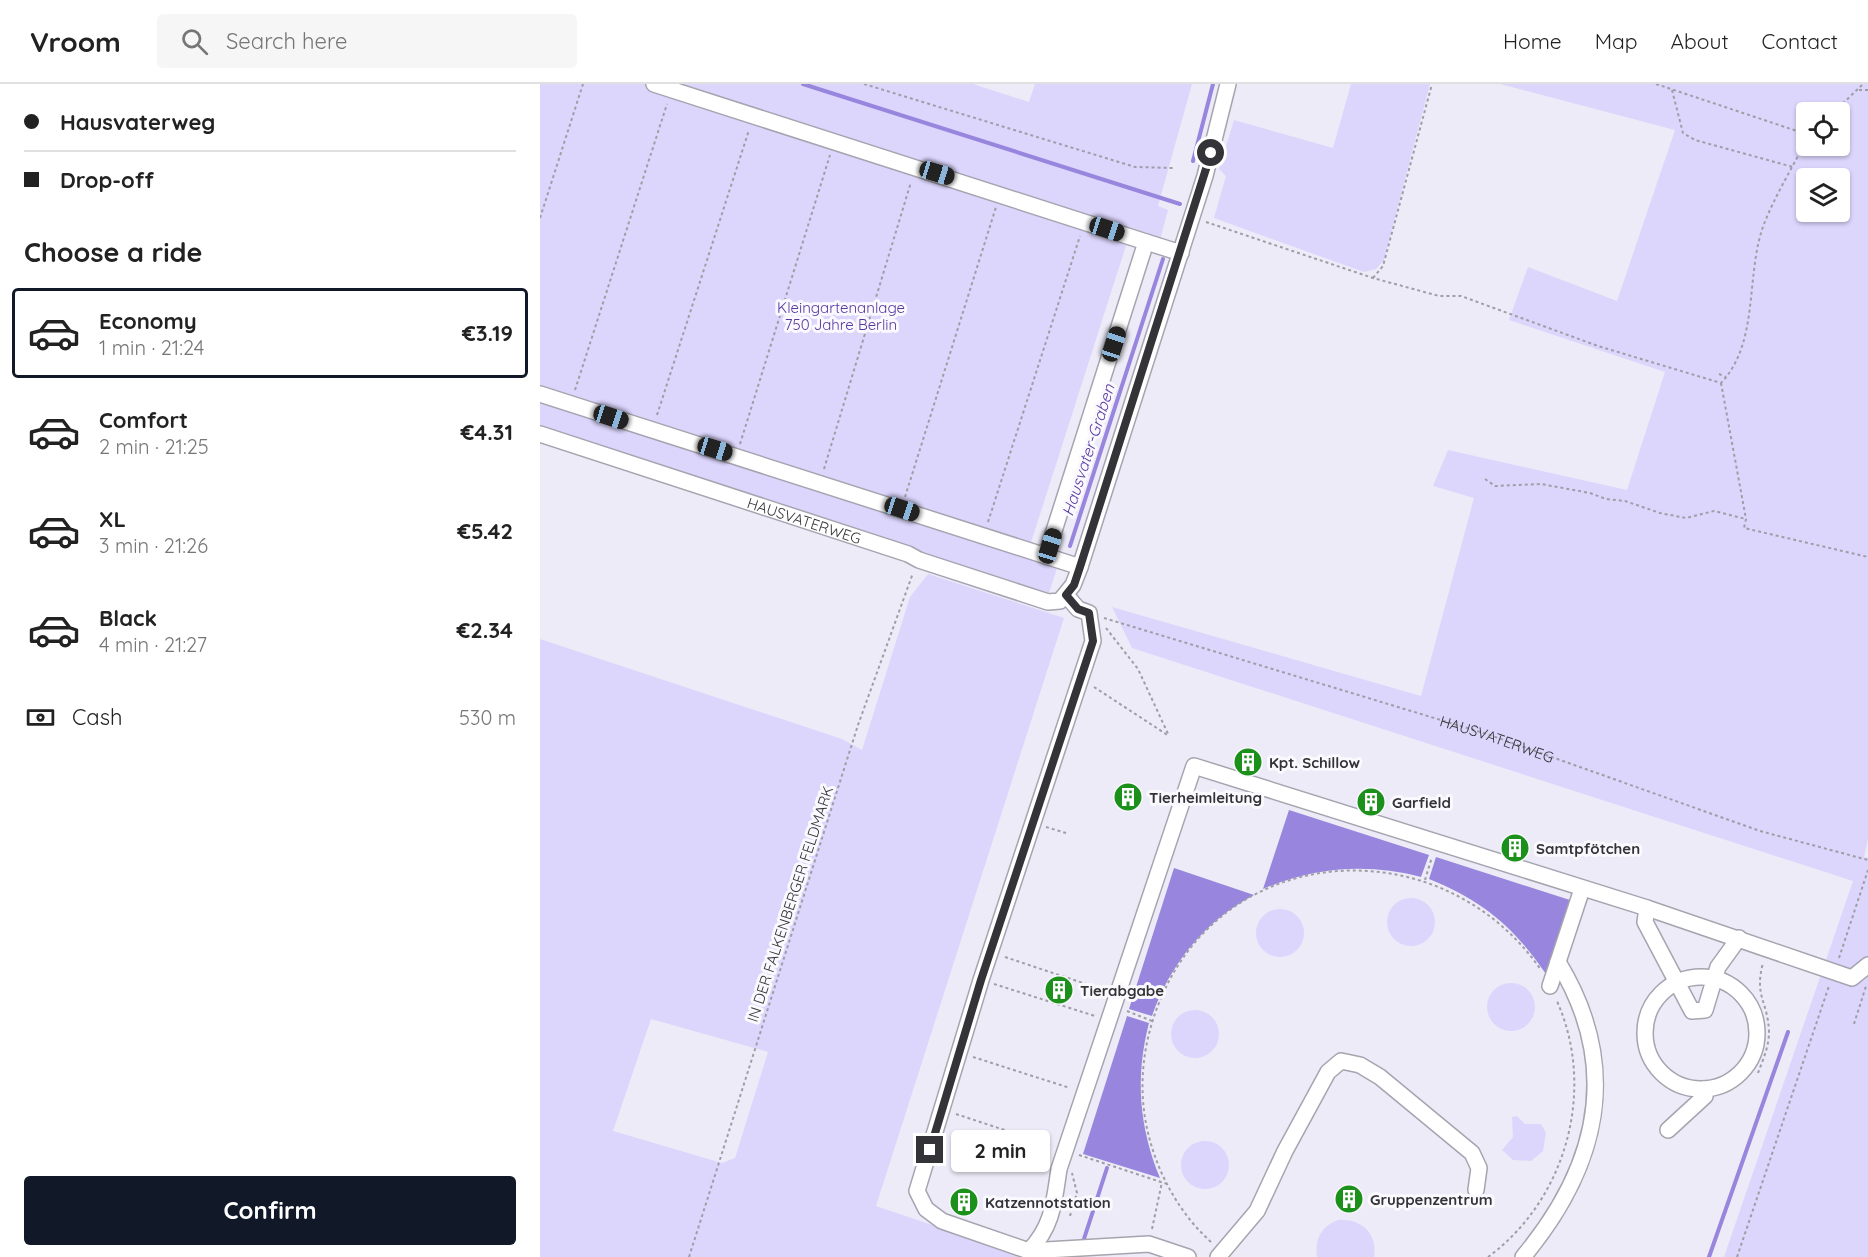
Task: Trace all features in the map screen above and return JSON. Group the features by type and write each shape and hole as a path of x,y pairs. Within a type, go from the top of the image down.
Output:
{"street":[{"path":"654,84 916,166 1181,253"},
{"path":"1188,1257 1149,1245 1029,1251 942,1221 926,1209 917,1191 981,980 1093,641 1089,613 1078,609 1066,595 1074,585 1181,253 1228,84"},
{"path":"1046,556 1146,242"},
{"path":"540,394 1080,567"},
{"name":"HAUSVATERWEG","path":"540,434 1048,602 1060,601 1066,595"},
{"path":"1029,1251 1044,1235 1060,1164 1194,766 1647,908 1852,978 1868,965"},
{"path":"1550,986 1582,889"},
{"path":"1647,908 1645,922 1692,1011 1705,1010 1718,967 1738,938"},
{"path":"1524,1257 1571,1188 1587,1150 1594,1108 1594,1064 1587,1027 1576,992 1558,962"},
{"path":"1714,979 1737,988 1751,1005 1758,1026 1756,1048 1746,1068 1728,1082 1704,1089 1685,1087 1665,1077 1651,1060 1644,1039 1646,1017 1656,997 1678,983 1714,979"},
{"path":"1221,1255 1257,1211 1285,1151 1328,1072 1341,1061 1360,1065 1380,1077 1472,1153 1479,1168 1476,1190"},
{"path":"1668,1130 1705,1096 1704,1089"}],"path":[{"path":"540,218 583,84"},
{"path":"864,84 1135,167 1173,168"},
{"path":"1373,278 1383,266 1432,84"},
{"path":"1656,84 1796,131"},
{"path":"1844,102 1863,84"},
{"path":"570,404 671,90"},
{"path":"1672,90 1683,133 1695,141 1793,166"},
{"path":"1857,90 1868,90"},
{"path":"652,430 754,116"},
{"path":"736,456 834,141"},
{"path":"1720,383 1732,371 1744,338 1752,282 1764,225 1798,156"},
{"path":"819,483 916,166"},
{"path":"902,509 1000,193"},
{"path":"1192,217 1373,278 1439,296 1461,296 1503,309 1512,315 1598,346 1720,383"},
{"path":"984,536 1084,221"},
{"path":"1719,374 1726,377"},
{"path":"1720,383 1746,519 1744,528 1868,557"},
{"path":"1485,479 1495,486 1541,484 1590,493 1686,518 1714,511 1746,519"},
{"name":"IN DER FALKENBERGER FELDMARK","path":"689,1257 858,725 905,591 919,560"},
{"path":"1080,680 1169,736 1138,669 1105,627 1089,613"},
{"name":"HAUSVATERWEG","path":"1122,624 1487,734 1760,831 1868,860"},
{"path":"1032,823 1066,833"},
{"path":"1425,880 1437,842"},
{"path":"1221,1255 1178,1203 1167,1184 1151,1145 1143,1104 1143,1083 1152,1021 1170,979 1190,951 1213,926 1250,899 1291,880 1335,870 1381,871 1425,880 1476,904 1505,927 1530,954 1550,986 1567,1028 1572,1050 1574,1095 1568,1139 1552,1182 1540,1201 1512,1236 1488,1257"},
{"path":"1737,1257 1868,870"},
{"path":"1758,1073 1769,1038 1767,1015 1758,988 1767,948"},
{"path":"990,952 1114,1007 1152,1021"},
{"path":"981,980 1114,1007"},
{"path":"1854,1024 1867,983"},
{"path":"959,1053 1084,1092"},
{"path":"1060,1164 1074,1176 1077,1184 1070,1216"},
{"path":"1149,1245 1162,1182"}],"green space":[{"name":"Kleingartenanlage 750 Jahre Berlin","path":"540,84 973,84 1029,102 1035,84 1192,84 1158,206 1168,210 1160,240 1131,230 1027,555 1058,565 1049,593 540,430"},
{"path":"1351,84 1430,84 1384,260 1376,269 1364,272 1214,218 1226,176 1219,169 1234,120 1333,148"},
{"path":"1500,84 1868,84 1868,839 1864,857 1868,858 1868,1257 1724,1257 1853,881 1132,648 1112,607 1421,696 1474,498 1433,486 1448,450 1627,490 1665,372 1509,320 1528,267 1617,301 1675,130"},
{"path":"928,574 1064,618 876,1206 1027,1257 540,1257 540,639 842,739 862,750 910,597","holes":["651,1019 768,1052 735,1158 722,1163 613,1131"]},
{"path":"1411,898 1428,905 1435,922 1428,939 1411,946 1394,939 1387,922 1394,905"},
{"path":"1280,909 1297,916 1304,933 1297,950 1280,957 1263,950 1256,933 1263,916"},
{"path":"1511,983 1528,990 1535,1007 1528,1024 1511,1031 1494,1024 1487,1007 1494,990"},
{"path":"1195,1010 1212,1017 1219,1034 1212,1051 1195,1058 1178,1051 1171,1034 1178,1017"},
{"path":"1517,1116 1525,1124 1541,1124 1546,1133 1543,1151 1531,1161 1513,1160 1502,1150 1513,1137 1512,1117"},
{"path":"1205,1141 1222,1148 1229,1165 1222,1182 1205,1189 1188,1182 1181,1165 1188,1148"},
{"path":"1338,1220 1354,1222 1366,1229 1373,1241 1374,1257 1317,1257 1316,1250 1320,1234"}],"shaded area":[{"path":"1289,810 1429,855 1421,877 1381,870 1341,870 1302,876 1263,889"},
{"path":"1436,857 1573,901 1548,977 1524,945 1497,918 1466,897 1429,879"},
{"path":"1174,868 1254,895 1220,918 1191,946 1169,979 1152,1016 1129,1009"},
{"path":"1127,1016 1149,1023 1142,1063 1141,1102 1147,1140 1160,1178 1083,1154"}],"waterway":[{"path":"803,84 1180,204"},
{"name":"Hausvater-Graben","path":"1193,161 1213,84"},
{"name":"Hausvater-Graben","path":"1070,546 1163,259"},
{"path":"1709,1257 1788,1032"},
{"path":"1082,1245 1107,1168"}],"place":[{"name":"Kpt. Schillow","path":"1248,762"},
{"name":"Tierheimleitung","path":"1128,797"},
{"name":"Garfield","path":"1371,802"},
{"name":"Samtpfötchen","path":"1515,848"},
{"name":"Tierabgabe","path":"1059,990"},
{"name":"Gruppenzentrum","path":"1349,1199"},
{"name":"Katzennotstation","path":"964,1202"}],"route":[{"path":"930,1150 981,980 1093,641 1089,613 1078,609 1066,595 1074,585 1080,567 1211,153"}]}
